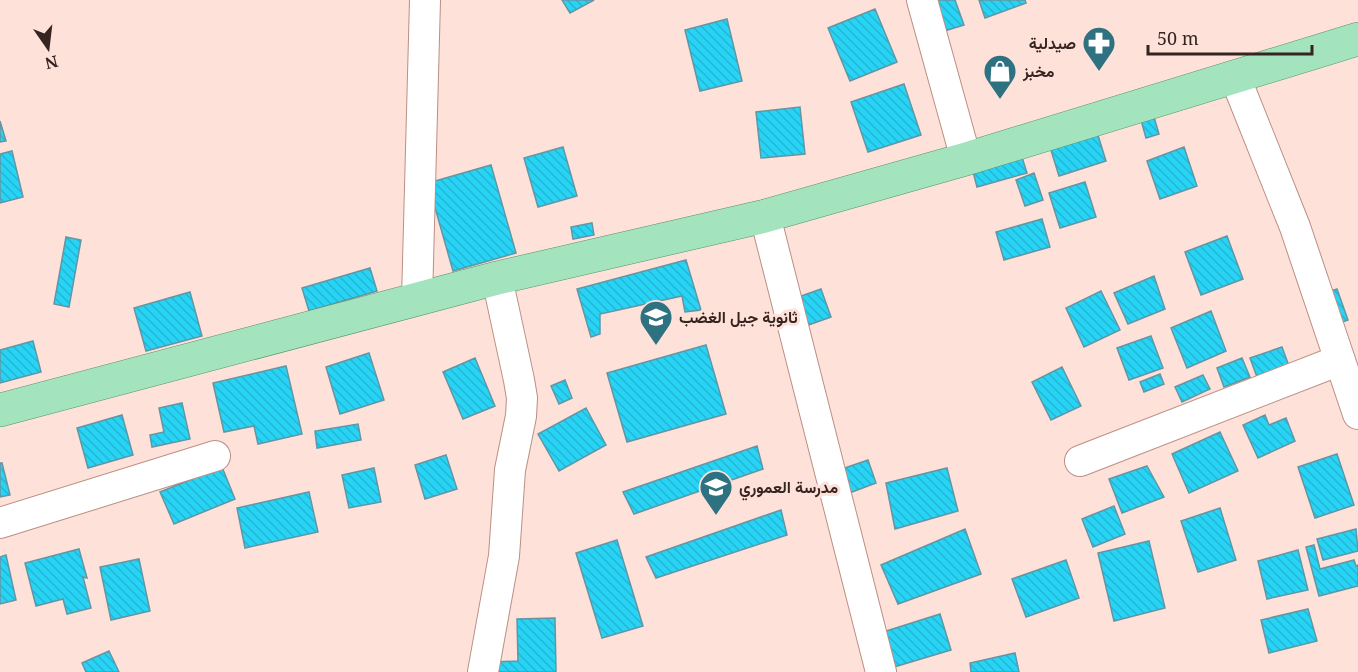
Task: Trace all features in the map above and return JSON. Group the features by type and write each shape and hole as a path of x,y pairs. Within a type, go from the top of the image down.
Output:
{"main road":[{"path":"0,410 497,278 765,216 966,159 1358,39"}],"street":[{"path":"417,300 425,0"},
{"path":"922,0 966,159"},
{"path":"1235,77 1295,227 1358,414"},
{"path":"765,216 881,672"},
{"path":"483,672 504,556 510,470 522,407 519,380 497,278"},
{"path":"1080,460 1340,360"},
{"path":"0,523 215,456"}],"building":[{"path":"562,0 594,0 570,13"},
{"path":"935,0 955,0 964,25 935,34"},
{"path":"979,0 1025,0 1026,3 985,18"},
{"path":"875,9 897,62 850,81 828,28"},
{"path":"727,19 742,81 700,91 685,30"},
{"path":"904,84 921,135 868,152 851,102"},
{"path":"800,107 805,154 761,158 756,112"},
{"path":"1154,117 1159,134 1146,138 1141,120"},
{"path":"0,121 6,141 0,142"},
{"path":"1097,132 1106,161 1059,176 1050,147"},
{"path":"563,147 577,196 538,207 524,158"},
{"path":"1184,147 1197,186 1160,199 1147,161"},
{"path":"12,151 23,197 0,203 0,154"},
{"path":"1021,154 1027,173 977,187 972,168"},
{"path":"491,165 516,253 453,271 428,183"},
{"path":"1034,173 1043,200 1025,206 1016,180"},
{"path":"1085,182 1096,217 1060,228 1049,193"},
{"path":"1042,219 1050,247 1004,260 996,232"},
{"path":"592,223 594,235 573,239 571,227"},
{"path":"1227,236 1243,279 1201,295 1185,252"},
{"path":"66,237 81,240 69,307 54,304"},
{"path":"686,260 701,310 685,312 682,296 600,314 600,334 591,337 577,289"},
{"path":"370,268 377,291 309,311 302,288"},
{"path":"1154,276 1165,309 1128,324 1114,293"},
{"path":"821,289 831,317 800,328 790,300"},
{"path":"1337,289 1348,320 1334,325 1323,294"},
{"path":"1101,291 1120,330 1084,347 1066,308"},
{"path":"190,292 202,336 146,351 134,308"},
{"path":"1211,311 1226,351 1187,368 1171,328"},
{"path":"1151,336 1163,368 1129,380 1117,348"},
{"path":"33,341 41,372 0,383 0,350"},
{"path":"706,345 726,414 627,442 607,373"},
{"path":"1282,347 1289,366 1257,377 1250,358"},
{"path":"369,353 384,400 340,414 326,367"},
{"path":"475,358 495,406 463,419 443,372"},
{"path":"1242,358 1250,377 1224,387 1217,368"},
{"path":"286,366 302,434 258,444 254,426 224,432 213,383"},
{"path":"1062,367 1081,406 1051,420 1032,382"},
{"path":"1160,374 1164,384 1144,392 1140,382"},
{"path":"1203,375 1210,389 1182,402 1175,387"},
{"path":"565,380 572,398 559,404 551,386"},
{"path":"182,403 190,439 152,447 150,435 164,432 159,408"},
{"path":"586,408 606,445 559,471 538,434"},
{"path":"122,415 133,455 88,468 77,428"},
{"path":"1265,415 1269,425 1286,418 1295,441 1258,458 1243,425"},
{"path":"358,424 361,440 317,448 315,431"},
{"path":"1220,432 1238,471 1189,493 1172,454"},
{"path":"757,446 763,469 634,514 623,492"},
{"path":"1337,454 1354,505 1315,518 1298,467"},
{"path":"446,455 457,489 425,499 415,465"},
{"path":"868,460 876,483 844,495 836,471"},
{"path":"0,463 2,463 10,495 0,497"},
{"path":"1147,466 1164,497 1122,513 1109,479"},
{"path":"222,467 235,499 174,524 160,492"},
{"path":"374,468 381,502 349,508 342,475"},
{"path":"947,468 958,511 895,529 886,483"},
{"path":"309,492 318,532 245,548 237,508"},
{"path":"1114,506 1125,534 1093,547 1082,519"},
{"path":"1220,508 1236,560 1198,572 1181,521"},
{"path":"781,510 787,535 656,578 646,557"},
{"path":"965,529 981,574 898,604 881,565"},
{"path":"1356,529 1358,551 1323,560 1317,539"},
{"path":"617,540 643,626 602,638 576,553"},
{"path":"1149,541 1165,608 1114,621 1098,553"},
{"path":"1314,545 1320,569 1354,560 1356,566 1358,565 1358,586 1319,596 1306,547"},
{"path":"79,549 87,578 83,577 91,608 67,614 63,599 36,606 25,563"},
{"path":"1298,550 1308,590 1267,599 1258,561"},
{"path":"6,555 16,600 0,604 0,557"},
{"path":"139,559 150,611 111,620 100,567"},
{"path":"1066,560 1079,598 1026,617 1012,579"},
{"path":"1308,609 1317,641 1269,653 1261,620"},
{"path":"940,614 951,650 894,667 883,632"},
{"path":"555,618 556,672 494,672 494,662 518,661 517,619"},
{"path":"109,651 119,672 86,672 82,663"},
{"path":"1015,653 1019,672 971,672 970,663"}],"place":[{"name":"صيدلية","path":"1099,72"},
{"name":"مخبز","path":"1000,100"},
{"name":"ثانوية جيل الغضب","path":"656,346"},
{"name":"مدرسة العموري","path":"716,516"}]}
